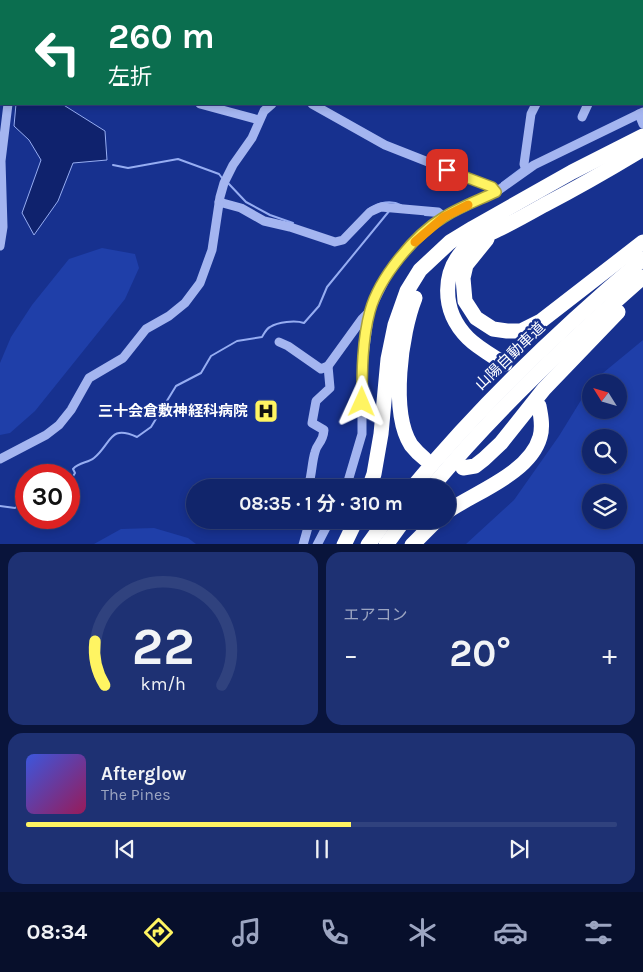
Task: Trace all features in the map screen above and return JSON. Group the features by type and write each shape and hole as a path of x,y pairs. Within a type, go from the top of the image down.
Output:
{"highway":[{"path":"372,479 381,434 388,358 395,325 407,291 420,270 450,242 572,172 643,136"},
{"path":"505,364 468,338 456,322 447,298 449,275 456,259 479,237 495,231 580,186 643,150"},
{"path":"495,231 466,265 463,278 464,294 465,301 476,318 493,329 506,330 521,331 541,321 643,242"},
{"path":"425,459 412,446 402,422 399,400 400,365 410,310 434,258"},
{"name":"山陽自動車道","path":"420,479 499,390 535,355 643,259"},
{"name":"山陽自動車道","path":"439,479 509,401 643,277"},
{"path":"464,468 474,466 502,443 544,389 643,286"},
{"path":"456,505 525,463 540,438 542,424 539,406"},
{"path":"344,544 352,529"},
{"path":"368,544 379,529"},
{"path":"386,544 397,529"},
{"path":"412,544 428,529"}],"street":[{"path":"0,246 3,228 1,161 8,105"},
{"path":"204,105 259,120"},
{"path":"0,459 46,435 59,425 72,410 89,378 123,358 146,329 170,316 185,303 200,283 212,250 219,202 225,180 252,138 264,111 271,105"},
{"path":"314,105 384,145 494,190"},
{"path":"525,167 531,114 536,105"},
{"path":"582,118 588,105"},
{"path":"279,342 288,346 321,369 328,366 370,310 387,276 407,250 442,215 494,190 525,167 641,113 643,124"},
{"path":"219,202 241,208 264,221 290,227 335,242 343,240 348,236 375,209 388,206 442,215"},
{"path":"349,479 362,434 362,371 370,310"},
{"path":"310,479 315,450 323,438 324,430 312,423 316,401 330,388 328,366"},
{"path":"303,544 307,529"},
{"path":"317,544 325,529"}],"shaded area":[{"path":"16,105 64,105 105,131 107,160 73,163 58,201 34,235 22,213 41,160 29,140 14,126"},
{"path":"102,248 135,254 139,268 125,299 35,411 10,433 0,435 0,363 11,337 32,305 69,259"},
{"path":"643,340 643,544 466,544 514,500 559,436 582,399 582,419 628,419 628,374 602,374"},
{"path":"154,528 188,538 196,544 94,544 121,529"}],"waterway":[{"path":"113,165 128,168 178,159 219,174 222,178"},
{"path":"502,183 522,168"},
{"path":"228,183 246,202 270,215 293,223"},
{"path":"370,208 386,202 401,205"},
{"path":"80,464 94,458 116,434 121,433 137,437 151,427 176,386 201,373 211,356 237,341 262,337 267,329 273,325 291,322 304,323 319,306 327,287 390,210"},
{"path":"425,215 438,216"},
{"path":"0,506 15,508"}],"slow traffic":[{"path":"415,242 444,217 468,205"}],"place":[{"name":"三十会倉敷神経科病院","path":"266,411"}],"route":[{"path":"362,402 362,371 370,310 387,276 407,250 444,217 496,192 492,187 447,170"}]}
